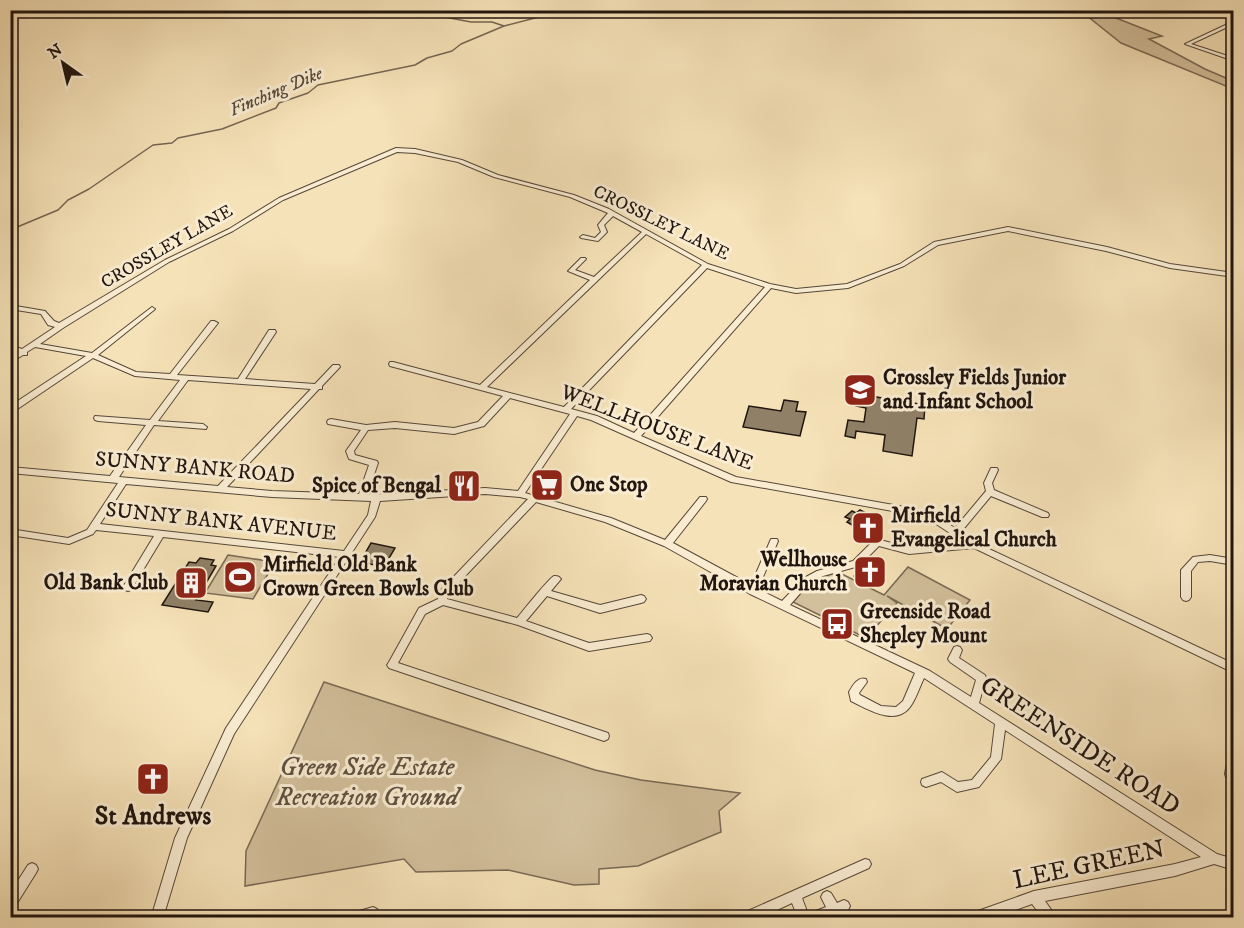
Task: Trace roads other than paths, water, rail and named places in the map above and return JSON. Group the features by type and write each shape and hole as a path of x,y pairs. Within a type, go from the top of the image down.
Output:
{"street":[{"path":"1233,22 1187,44 1233,60"},
{"name":"CROSSLEY LANE","path":"10,361 60,326 167,261 231,230 281,199 358,168 390,151 415,151 460,161 496,176 572,196 612,213 706,265 769,286 796,291 848,286 902,265 936,243 1008,230 1107,249 1170,266 1233,275"},
{"path":"582,237 596,240 604,232 601,225 612,213"},
{"path":"482,387 645,232"},
{"path":"584,259 571,271 595,280"},
{"path":"520,494 570,411 706,265"},
{"path":"636,436 769,286"},
{"path":"10,307 43,312 51,323 60,326"},
{"path":"13,408 93,355 152,309"},
{"path":"172,376 213,323"},
{"path":"240,381 272,332"},
{"path":"35,345 93,355 135,374 319,387"},
{"path":"10,347 24,353"},
{"name":"WELLHOUSE LANE","path":"393,364 570,411 636,436 734,480 916,512 933,518 957,531 974,544 1233,669"},
{"path":"219,490 336,367"},
{"name":"SUNNY BANK AVENUE","path":"10,532 69,541 90,532 150,424 186,377"},
{"path":"331,422 366,428 395,425 446,432 467,428 488,418 508,395"},
{"path":"98,418 203,427"},
{"path":"362,497 374,463 352,457 350,451 366,428"},
{"name":"SUNNY BANK ROAD","path":"10,470 219,490 376,498"},
{"path":"990,492 988,483 994,470"},
{"name":"GREENSIDE ROAD","path":"376,498 485,491 520,494 608,520 667,544 753,591 921,672 1214,859 1233,865"},
{"path":"957,531 990,492"},
{"path":"990,492 1045,515"},
{"path":"157,918 181,838 230,731 372,515 376,498"},
{"path":"442,601 444,593 533,499"},
{"path":"667,544 704,499"},
{"name":"SUNNY BANK AVENUE","path":"93,526 345,554"},
{"path":"128,587 160,534"},
{"path":"753,591 774,541"},
{"path":"784,605 807,579 820,573 856,564 878,542 909,551 974,544"},
{"path":"1186,597 1186,570 1196,559 1210,558 1233,562"},
{"path":"519,622 556,579"},
{"path":"544,592 600,609 640,599"},
{"path":"604,736 392,665 422,612 442,601 519,622 589,647 647,638"},
{"path":"957,650 953,659 981,678 974,704"},
{"path":"862,682 854,692 855,698 880,710 898,712 907,704 921,672"},
{"path":"926,782 942,777 957,787 975,784 996,759 1001,721"},
{"path":"1230,774 1233,752"},
{"name":"LEE GREEN","path":"975,918 1034,897 1175,870 1214,859"},
{"path":"746,918 864,864"},
{"path":"10,904 32,869"},
{"path":"795,897 804,918"},
{"path":"813,918 840,908 826,897"},
{"path":"1034,897 1051,918"},
{"path":"353,918 373,913"}],"waterway":[{"name":"Finching Dike","path":"504,26 566,10"},
{"path":"287,12 342,16 418,12 471,22 492,22 504,26"},
{"name":"Finching Dike","path":"10,230 58,210 68,200 89,189 153,145 172,143 178,138 222,129 276,108 279,103 308,93 318,85 415,65 427,58 452,51 461,44 504,26"}],"place":[{"name":"Crossley Fields Junior and Infant School","path":"860,390"},
{"name":"One Stop","path":"547,485"},
{"name":"Spice of Bengal","path":"464,486"},
{"name":"Mirfield Evangelical Church","path":"868,528"},
{"name":"Wellhouse Moravian Church","path":"870,572"},
{"name":"Mirfield Old Bank Crown Green Bowls Club","path":"240,577"},
{"name":"Old Bank Club","path":"191,583"},
{"name":"Greenside Road Shepley Mount","path":"837,624"},
{"name":"St Andrews","path":"153,779"}],"park label":[{"name":"Green Side Estate Recreation Ground","path":"367,782"}]}
